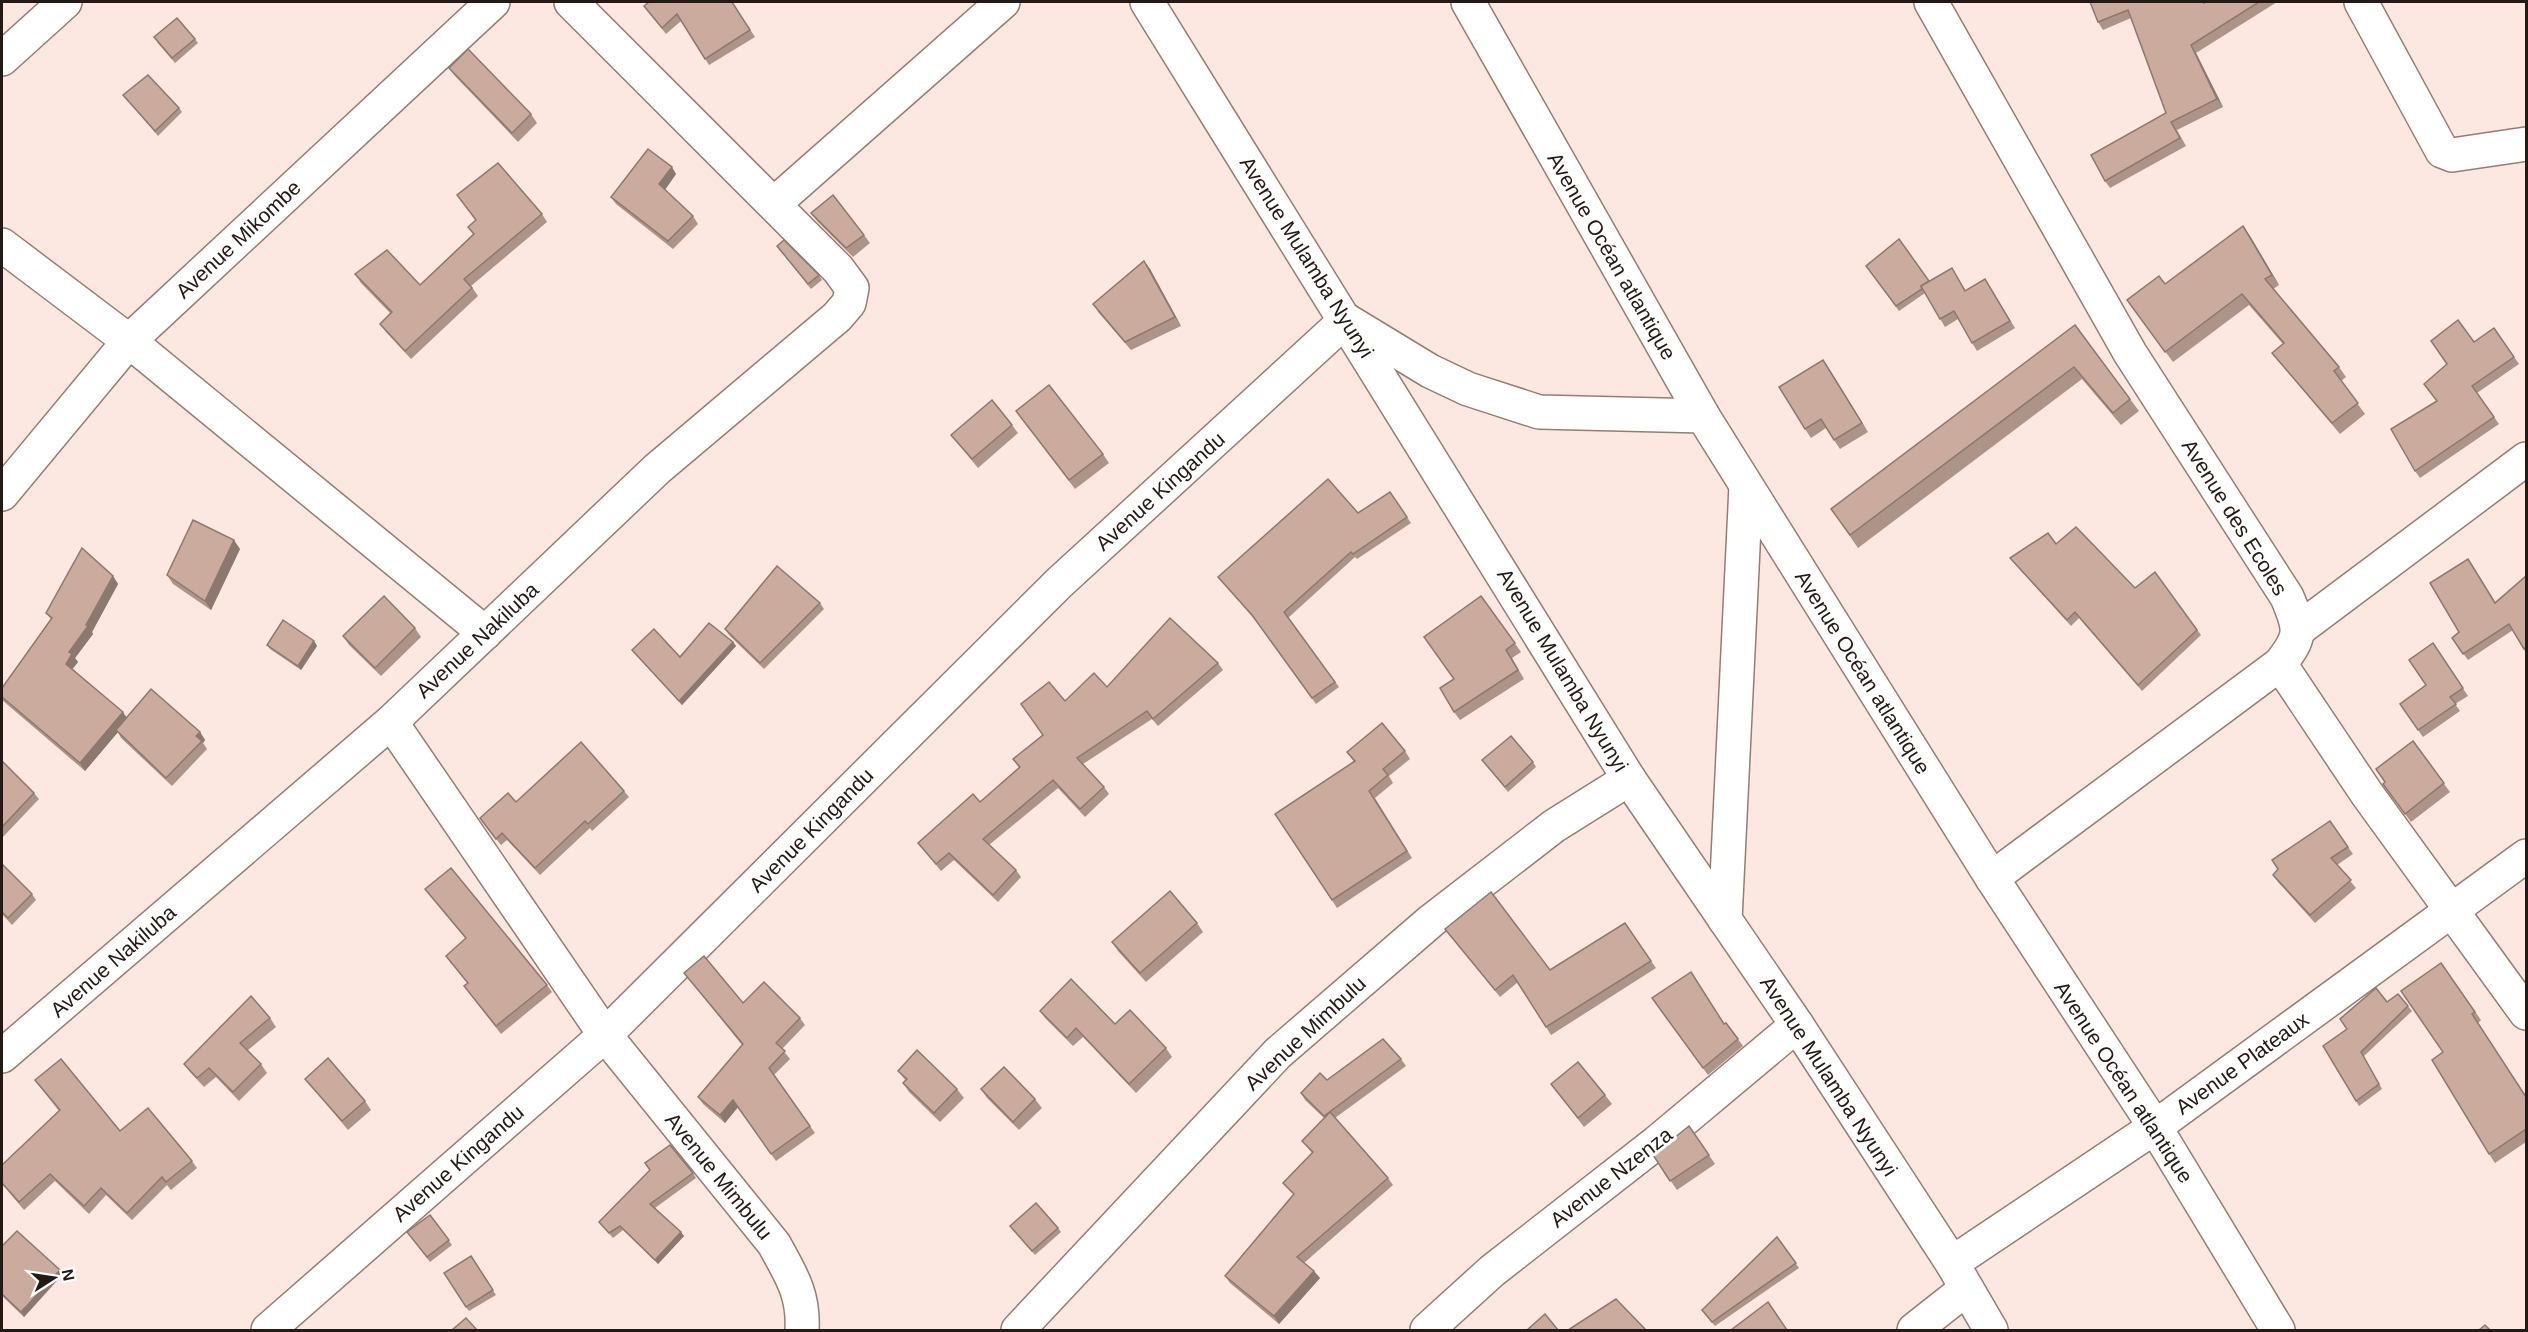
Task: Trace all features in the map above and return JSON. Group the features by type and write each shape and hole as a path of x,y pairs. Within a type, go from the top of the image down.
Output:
{"street":[{"path":"2,58 65,2"},
{"name":"Avenue Mikombe","path":"2,494 129,341 494,2"},
{"name":"Avenue Nakiluba","path":"2,1056 391,722 657,469 837,317 849,303 852,288 838,268 774,204 754,188 571,2"},
{"path":"774,204 1003,2"},
{"name":"Avenue Mulamba Nyunyi","path":"1147,2 1629,778 1797,1025 1959,1276 1991,1330"},
{"name":"Avenue Océan atlantique","path":"1468,2 1703,416 1992,878 2155,1127 2278,1330"},
{"name":"Avenue des Ecoles","path":"1931,2 2130,352 2271,569 2287,597 2300,628"},
{"path":"2361,2 2442,151 2452,155 2526,144"},
{"path":"2,245 129,341 485,633"},
{"path":"1346,320 1440,376 1489,397 1539,412 1703,416"},
{"name":"Avenue Kingandu","path":"268,1330 604,1035 1059,583 1346,320"},
{"path":"1992,878 2280,664 2294,645 2300,628 2526,459"},
{"path":"1725,920 1746,486"},
{"path":"2280,664 2367,794 2526,1013"},
{"name":"Avenue Mimbulu","path":"391,722 604,1035 774,1244 795,1281 803,1308 802,1330"},
{"name":"Avenue Mimbulu","path":"1037,1324 1278,1053 1431,921 1554,825 1629,778"},
{"name":"Avenue Plateaux","path":"1914,1330 1959,1276 2155,1127 2526,856"},
{"name":"Avenue Nzenza","path":"1427,1330 1492,1270 1656,1143 1797,1025"}],"building":[{"path":"649,2 732,2 750,30 705,59 677,14 662,28 644,6"},
{"path":"2090,2 2259,2 2191,45 2217,99 2171,122 2180,138 2105,181 2091,155 2166,113 2128,10 2098,22"},
{"path":"177,18 195,39 172,58 154,37"},
{"path":"468,49 531,114 512,133 449,68"},
{"path":"148,75 179,108 155,131 123,95"},
{"path":"648,149 672,167 659,184 693,216 668,241 611,197"},
{"path":"498,163 542,214 464,279 472,288 405,351 380,324 392,312 355,274 387,250 420,285 474,234 468,227 476,220 457,195"},
{"path":"833,195 864,235 846,248 811,213"},
{"path":"2243,226 2272,275 2265,279 2339,367 2334,371 2358,403 2332,423 2272,353 2284,343 2242,294 2165,352 2127,300 2159,276 2165,284"},
{"path":"1899,239 1929,281 1921,286 1922,289 1896,306 1866,266"},
{"path":"784,240 819,275 808,284 777,246"},
{"path":"1144,261 1175,317 1125,342 1093,304"},
{"path":"1952,268 1965,291 1985,279 2010,321 1972,343 1954,311 1940,319 1921,286"},
{"path":"2458,320 2474,342 2494,328 2514,357 2472,386 2494,417 2415,471 2391,429 2437,401 2424,384 2447,364 2431,341"},
{"path":"2075,325 2130,399 2113,413 2074,367 1850,535 1831,509"},
{"path":"1823,360 1862,423 1834,440 1821,419 1805,429 1779,387"},
{"path":"1049,385 1103,454 1069,480 1016,411"},
{"path":"992,400 1012,425 972,459 951,435"},
{"path":"1328,479 1358,513 1390,492 1407,517 1353,554 1351,552 1284,612 1335,682 1312,698 1252,615 1218,577"},
{"path":"193,520 234,540 205,601 167,575"},
{"path":"2076,527 2135,588 2155,572 2197,630 2138,685 2075,612 2067,620 2010,558 2048,533 2056,544"},
{"path":"82,548 113,576 86,625 88,626 69,652 72,654 66,664 123,712 80,763 2,697 2,688 52,618 46,613"},
{"path":"2468,559 2495,603 2526,576 2526,647 2524,649 2509,624 2463,654 2452,638 2459,632 2430,583"},
{"path":"777,566 820,603 760,663 725,629"},
{"path":"384,596 415,628 375,668 343,636"},
{"path":"1481,596 1515,643 1506,650 1518,670 1454,712 1440,688 1454,679 1424,637"},
{"path":"1170,618 1218,663 1153,719 1147,711 1077,758 1104,787 1080,809 1053,780 983,839 1016,870 993,895 949,853 936,864 918,843 973,794 980,802 1020,767 1013,759 1043,735 1021,704 1049,682 1065,701 1094,673 1107,687"},
{"path":"283,620 314,641 298,666 267,645"},
{"path":"709,623 733,642 679,701 632,650 654,629 680,657"},
{"path":"2433,643 2463,688 2450,697 2456,704 2418,730 2400,704 2426,685 2409,660"},
{"path":"151,689 200,732 196,736 202,741 166,778 116,730"},
{"path":"1382,723 1405,751 1383,769 1388,775 1369,791 1407,851 1332,900 1275,814 1355,761 1347,752"},
{"path":"1511,736 1533,762 1505,787 1482,760"},
{"path":"2413,741 2444,783 2405,814 2383,784 2385,782 2376,769"},
{"path":"581,742 624,791 588,824 585,821 535,868 502,833 496,839 480,818 508,793 516,802"},
{"path":"2,761 34,793 2,827"},
{"path":"2330,821 2348,847 2331,858 2351,880 2310,915 2273,875 2278,869 2272,860"},
{"path":"2,864 32,894 8,918 2,912"},
{"path":"451,868 547,985 496,1026 464,986 468,983 446,956 466,938 425,889"},
{"path":"1170,891 1197,923 1140,973 1112,942"},
{"path":"1491,892 1550,970 1625,923 1651,961 1546,1027 1513,975 1495,990 1445,929"},
{"path":"704,956 743,1003 764,982 800,1018 776,1043 785,1051 769,1068 810,1126 771,1154 733,1100 720,1115 698,1097 743,1044 684,973"},
{"path":"2441,963 2475,1012 2472,1014 2526,1097 2526,1129 2489,1154 2432,1060 2443,1052 2401,991"},
{"path":"1691,972 1724,1024 1726,1023 1738,1039 1703,1068 1652,998"},
{"path":"1071,979 1115,1024 1130,1010 1166,1048 1129,1084 1076,1028 1067,1038 1040,1011"},
{"path":"2376,988 2387,1002 2398,994 2408,1006 2361,1052 2379,1084 2356,1101 2323,1046 2347,1029 2340,1019"},
{"path":"251,996 270,1018 240,1043 261,1064 233,1092 209,1068 197,1078 184,1064"},
{"path":"1383,1039 1401,1059 1324,1116 1301,1093 1320,1073 1327,1080"},
{"path":"917,1050 957,1089 934,1113 903,1083 907,1079 898,1071"},
{"path":"328,1058 365,1101 342,1121 305,1079"},
{"path":"61,1059 120,1131 148,1108 192,1161 166,1182 162,1177 127,1213 101,1188 84,1206 50,1174 19,1202 2,1183 2,1165 60,1110 35,1080"},
{"path":"1578,1062 1605,1095 1578,1118 1551,1084"},
{"path":"1004,1067 1035,1099 1013,1122 981,1089"},
{"path":"1330,1112 1388,1178 1297,1257 1314,1271 1274,1316 1225,1276 1294,1194 1283,1183 1313,1152 1302,1141"},
{"path":"1689,1126 1709,1155 1670,1181 1653,1155"},
{"path":"670,1145 693,1173 650,1204 681,1232 655,1260 620,1226 609,1233 599,1222 650,1170 645,1163"},
{"path":"1036,1203 1058,1228 1032,1251 1010,1226"},
{"path":"430,1215 449,1240 427,1257 407,1232"},
{"path":"17,1231 60,1270 21,1312 2,1294 2,1246"},
{"path":"1777,1237 1796,1263 1712,1322 1702,1310"},
{"path":"471,1256 493,1290 466,1307 444,1273"},
{"path":"1616,1299 1646,1330 1568,1330"},
{"path":"1768,1302 1787,1330 1731,1330"},
{"path":"1545,1314 1558,1330 1527,1330"},
{"path":"466,1318 477,1330 452,1330"},
{"path":"2485,1325 2490,1330 2479,1330"}]}
